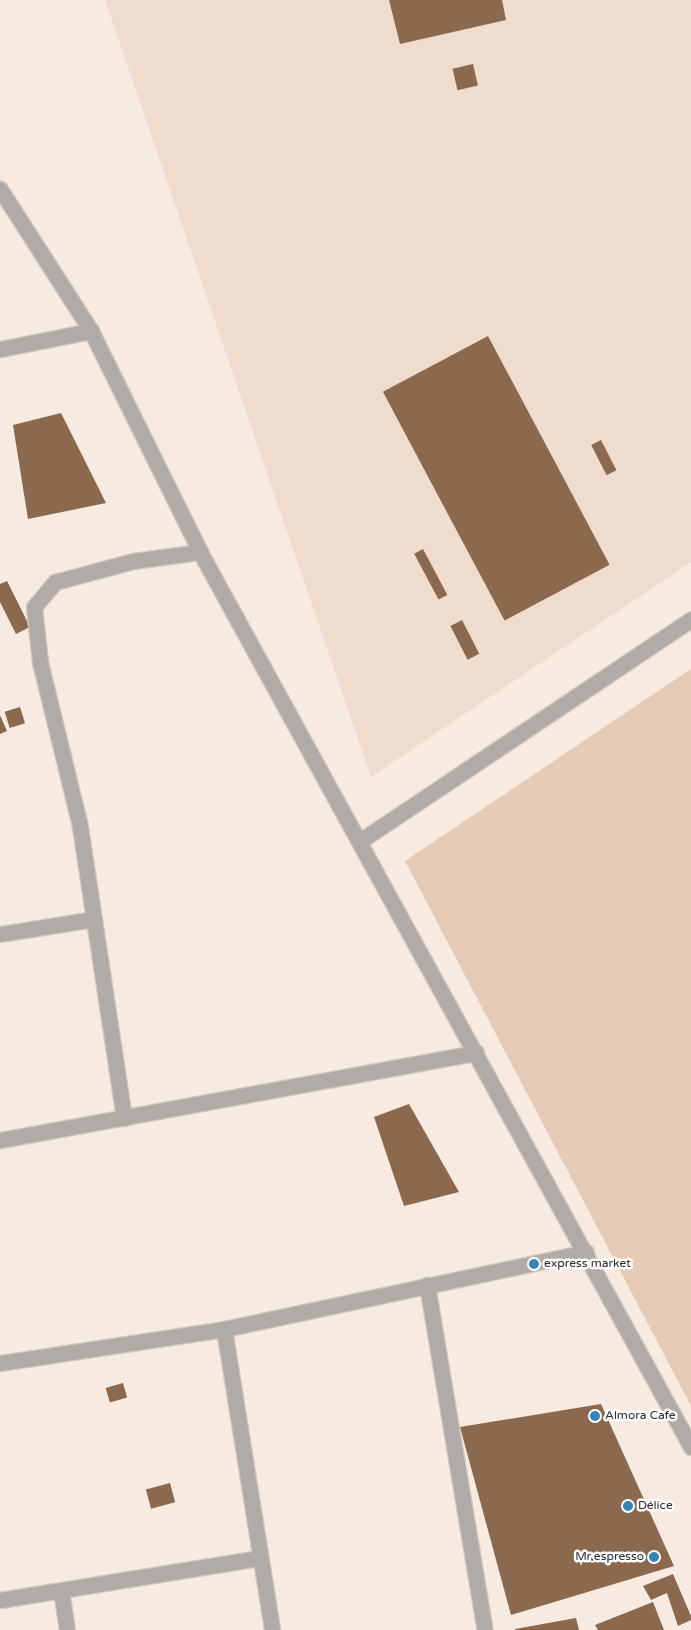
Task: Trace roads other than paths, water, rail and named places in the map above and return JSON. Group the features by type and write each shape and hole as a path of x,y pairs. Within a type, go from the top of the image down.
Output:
{"street":[{"path":"0,189 91,331 200,552 586,1252 691,1447"},
{"path":"0,349 91,331"},
{"path":"124,1118 79,822 40,662 34,607 55,582 133,561 200,552"},
{"path":"360,841 691,620"},
{"path":"0,934 94,919"},
{"path":"0,1140 476,1053"},
{"path":"0,1363 224,1328 586,1252"},
{"path":"427,1285 485,1630"},
{"path":"224,1328 272,1630"},
{"path":"0,1600 260,1558"},
{"path":"60,1590 68,1630"}],"place":[{"name":"express market","path":"534,1264"},
{"name":"Almora Cafe","path":"595,1416"},
{"name":"Délice","path":"628,1506"},
{"name":"Mr.espresso","path":"654,1557"}]}
